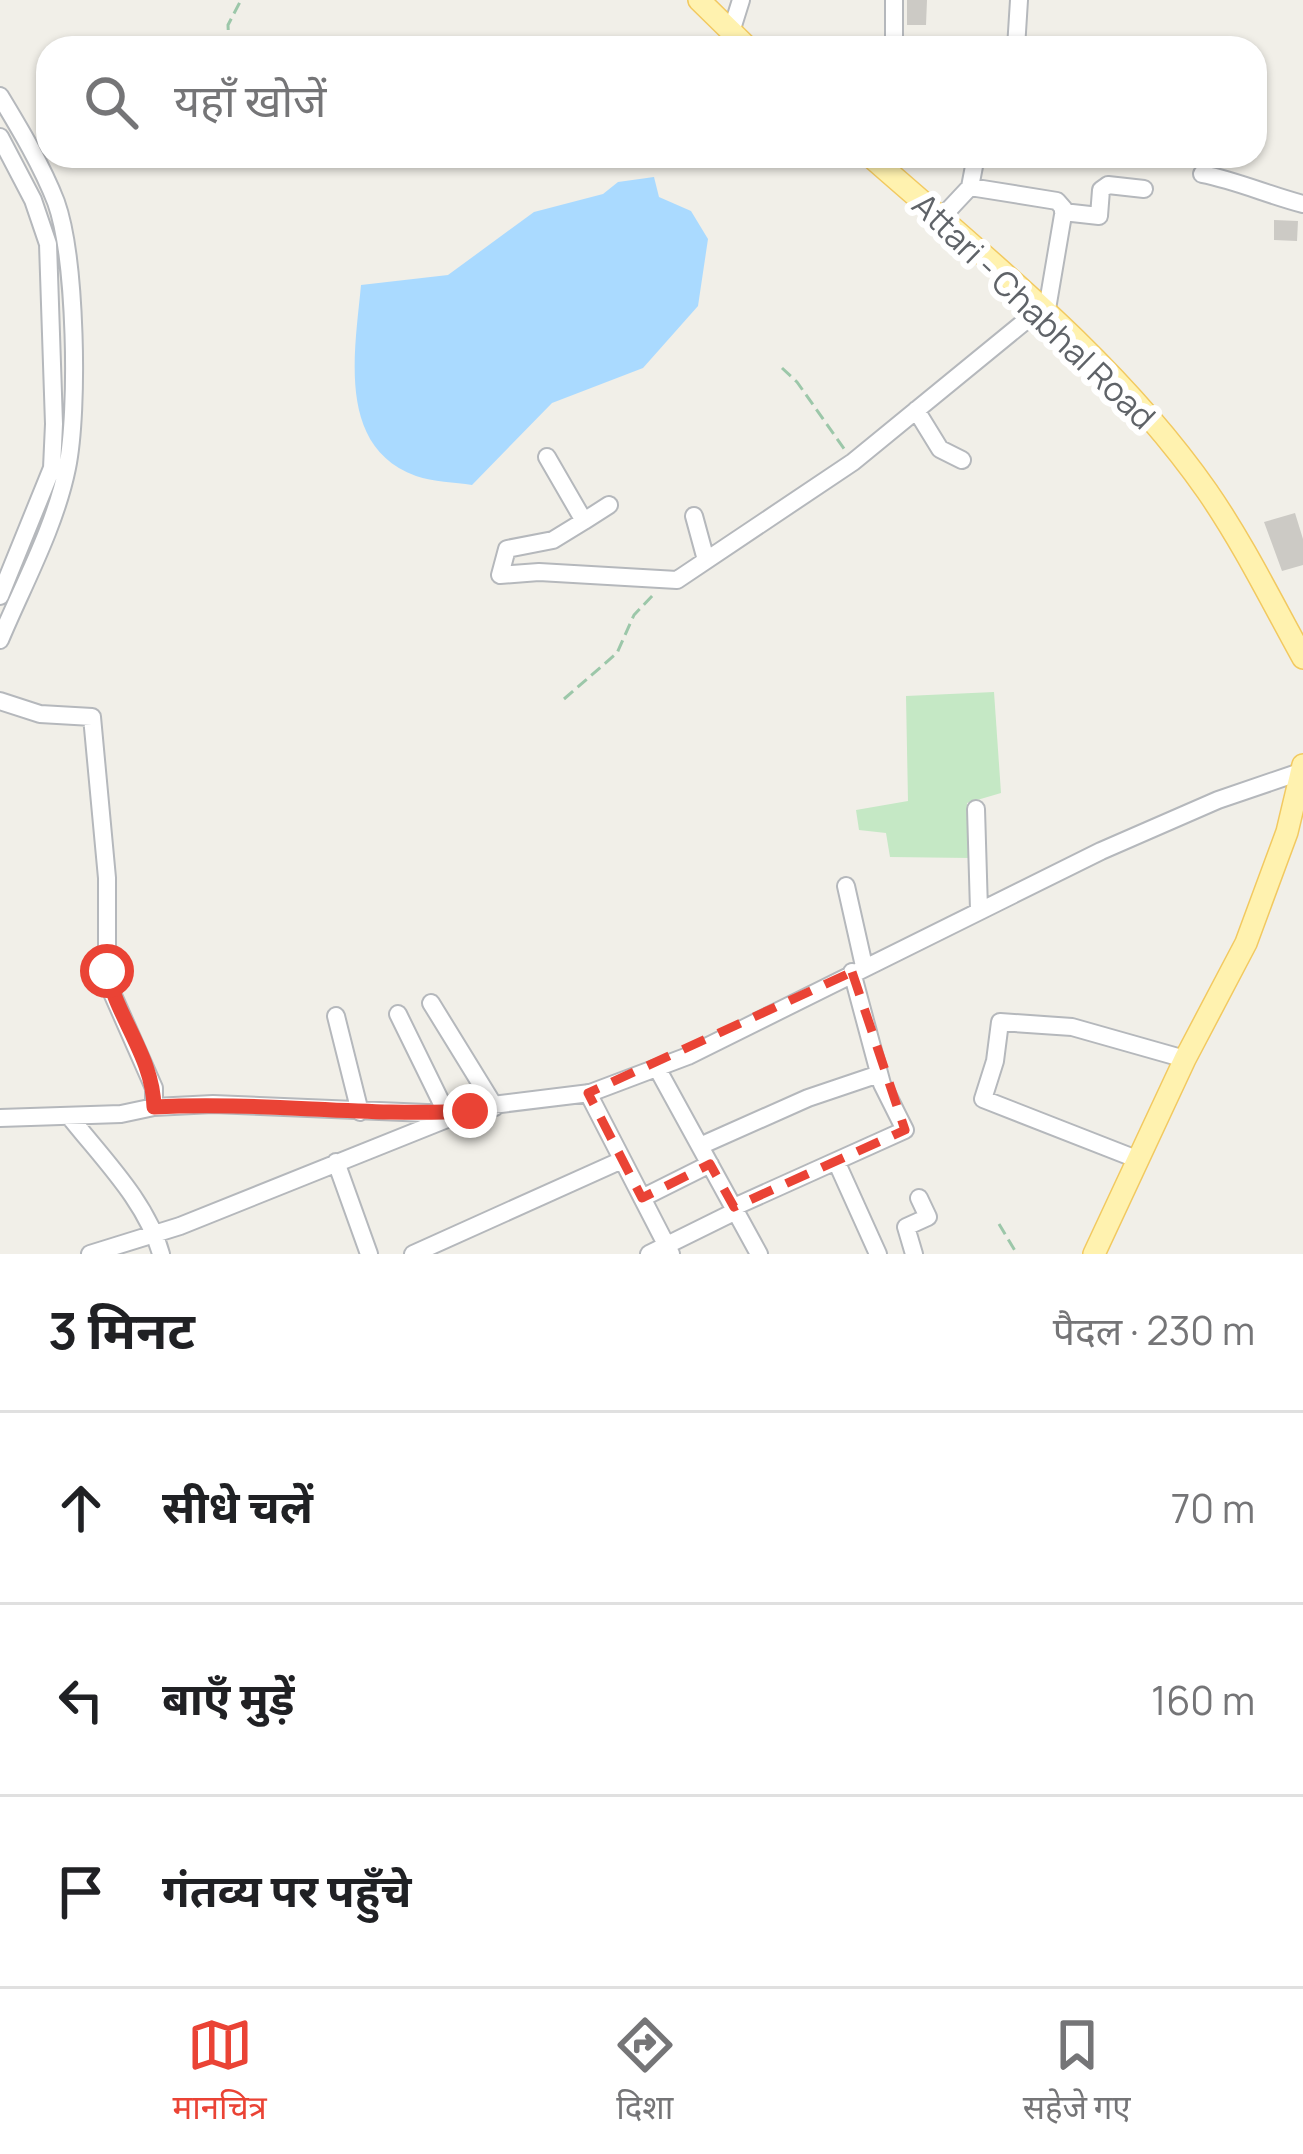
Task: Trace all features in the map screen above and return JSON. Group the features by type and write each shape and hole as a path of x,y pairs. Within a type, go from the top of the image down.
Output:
{"main road":[{"path":"699,0 735,36"},
{"name":"Attari - Chabhal Road","path":"884,168 1043,312 1149,417 1208,492 1303,658"},
{"path":"1094,1254 1185,1059 1246,943 1287,832 1301,769"}],"street":[{"path":"731,32 741,0"},
{"path":"894,0 894,36"},
{"path":"1017,36 1019,0"},
{"path":"0,96 36,164"},
{"path":"0,137 33,200 48,244 54,424 52,467 0,596"},
{"path":"0,640 61,491 73,405 68,255 56,202 38,168"},
{"path":"940,218 970,187 974,168"},
{"path":"1202,174 1247,183 1261,193 1303,204"},
{"path":"1064,212 1099,216 1101,190 1108,185 1144,189"},
{"path":"609,505 553,541 507,549 500,575 539,572 677,580 853,462 1043,312 1064,212 1057,201 970,187"},
{"path":"916,410 940,449 962,460"},
{"path":"547,457 584,520"},
{"path":"694,516 706,560"},
{"path":"0,700 40,714 92,717 107,878 107,971 154,1088 154,1107"},
{"path":"0,1118 121,1114 213,1104 446,1112 588,1094 657,1068 1101,850 1301,769"},
{"path":"976,809 979,910"},
{"path":"588,1094 642,1198 662,1251 735,1209 904,1130 879,1074 846,886"},
{"path":"430,1003 495,1107"},
{"path":"398,1014 446,1112"},
{"path":"336,1016 367,1112 387,1142"},
{"path":"1139,1160 983,1099 1000,1022 1072,1027 1185,1059"},
{"path":"657,1068 759,1254"},
{"path":"700,1146 808,1098 879,1074"},
{"path":"90,1254 155,1234 470,1111"},
{"path":"69,1116 155,1234 160,1254"},
{"path":"413,1254 622,1160"},
{"path":"836,1161 878,1254"},
{"path":"336,1162 369,1254"},
{"path":"642,1198 710,1164"},
{"path":"914,1254 906,1227 928,1217 919,1198"}],"path":[{"path":"228,36 228,25 241,0"},
{"path":"782,368 853,462"},
{"path":"564,699 616,653 634,615 654,593 677,580"},
{"path":"999,1224 1017,1254"}],"highlighted area":[{"path":"852,972 905,1130 734,1207 710,1164 642,1198 588,1093"}],"green space":[{"path":"994,692 1001,793 967,803 971,858 890,857 886,833 859,830 856,810 908,801 906,696"}],"water":[{"path":"654,177 659,197 691,211 708,239 698,306 643,368 552,403 472,485 423,478 390,462 373,443 356,394 361,285 448,275 534,212 603,194 618,182"}],"building":[{"path":"907,0 927,0 926,25 907,25"},
{"path":"1274,220 1298,221 1297,241 1274,240"},
{"path":"1295,513 1303,539 1303,565 1282,571 1264,522"}],"route":[{"path":"107,971 154,1088 154,1107 213,1104 313,1111 470,1111"}]}
